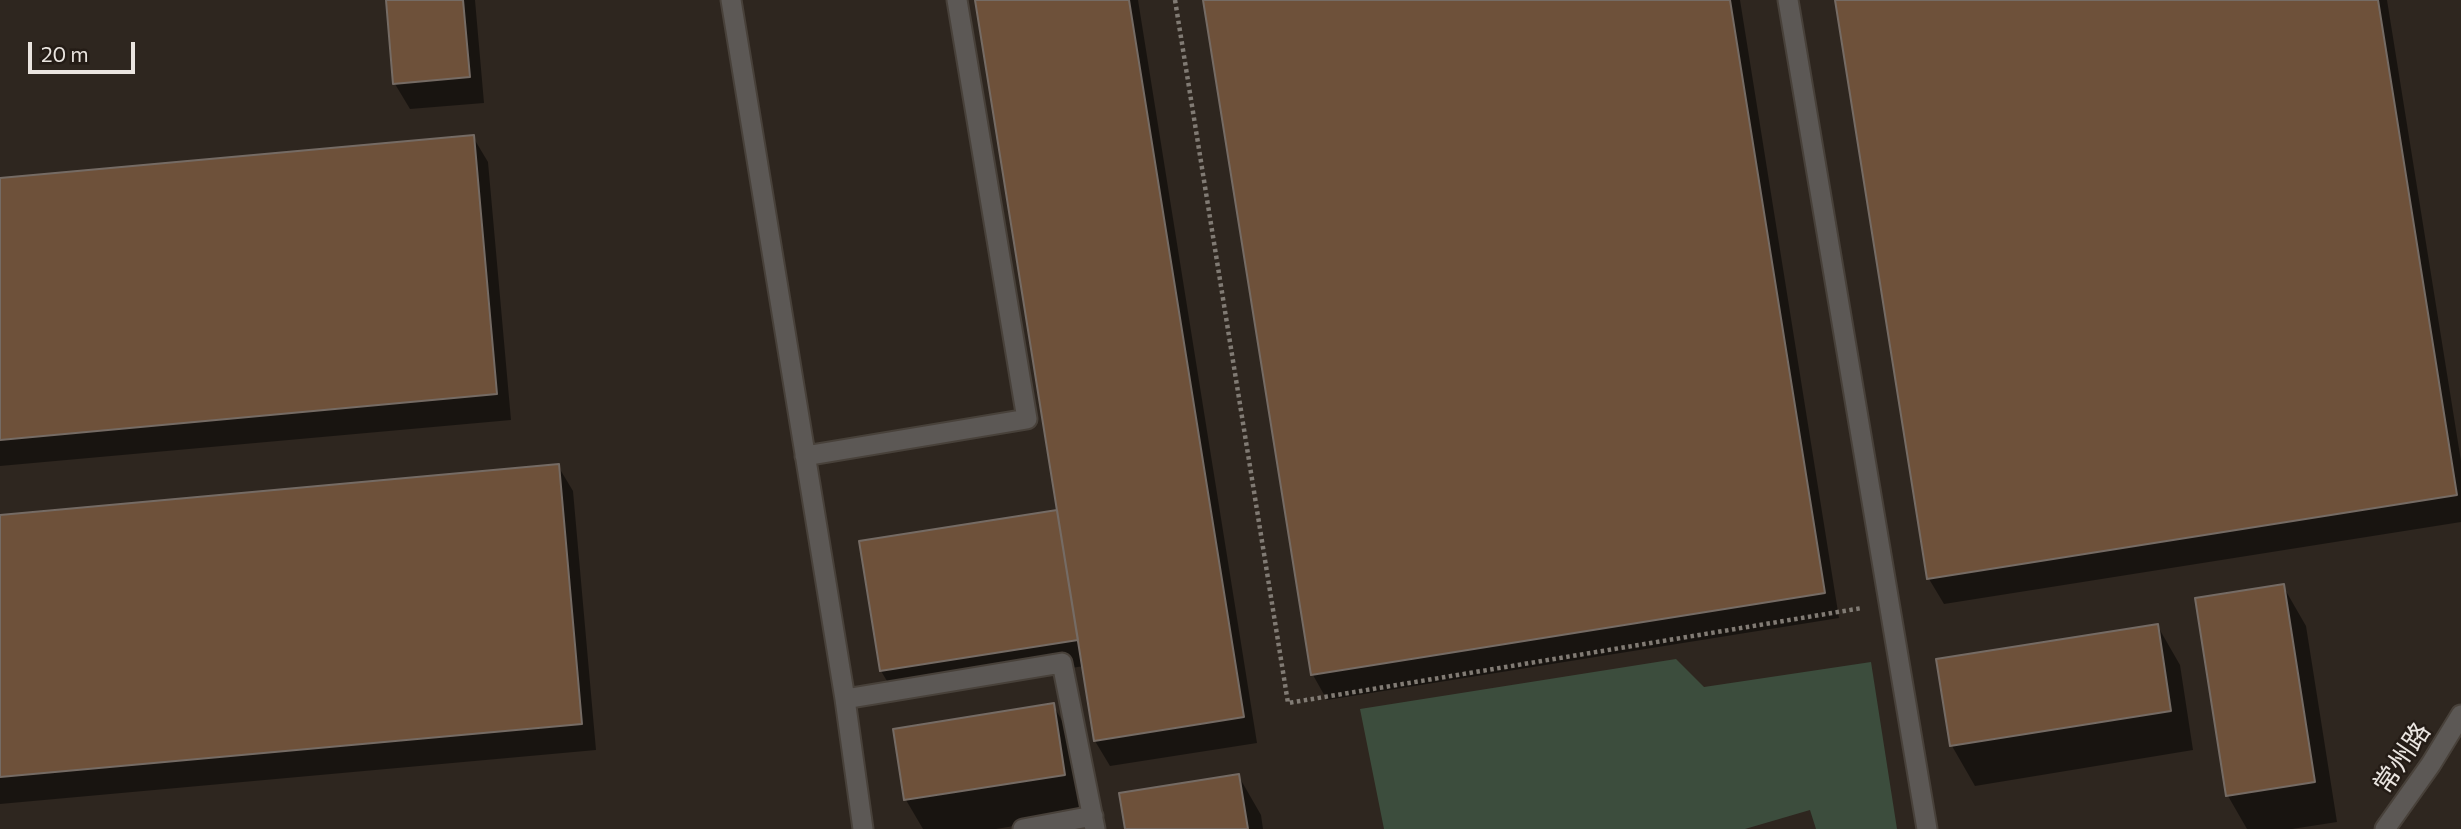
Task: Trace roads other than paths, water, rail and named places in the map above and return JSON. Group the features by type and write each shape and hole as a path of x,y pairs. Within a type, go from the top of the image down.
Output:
{"street":[{"path":"731,0 845,699 863,829"},
{"path":"805,456 1027,419 957,0"},
{"path":"1788,0 1927,829"},
{"path":"845,699 1062,663 1094,823 1023,829"},
{"name":"常州路","path":"2385,829 2431,764 2461,715"}]}
